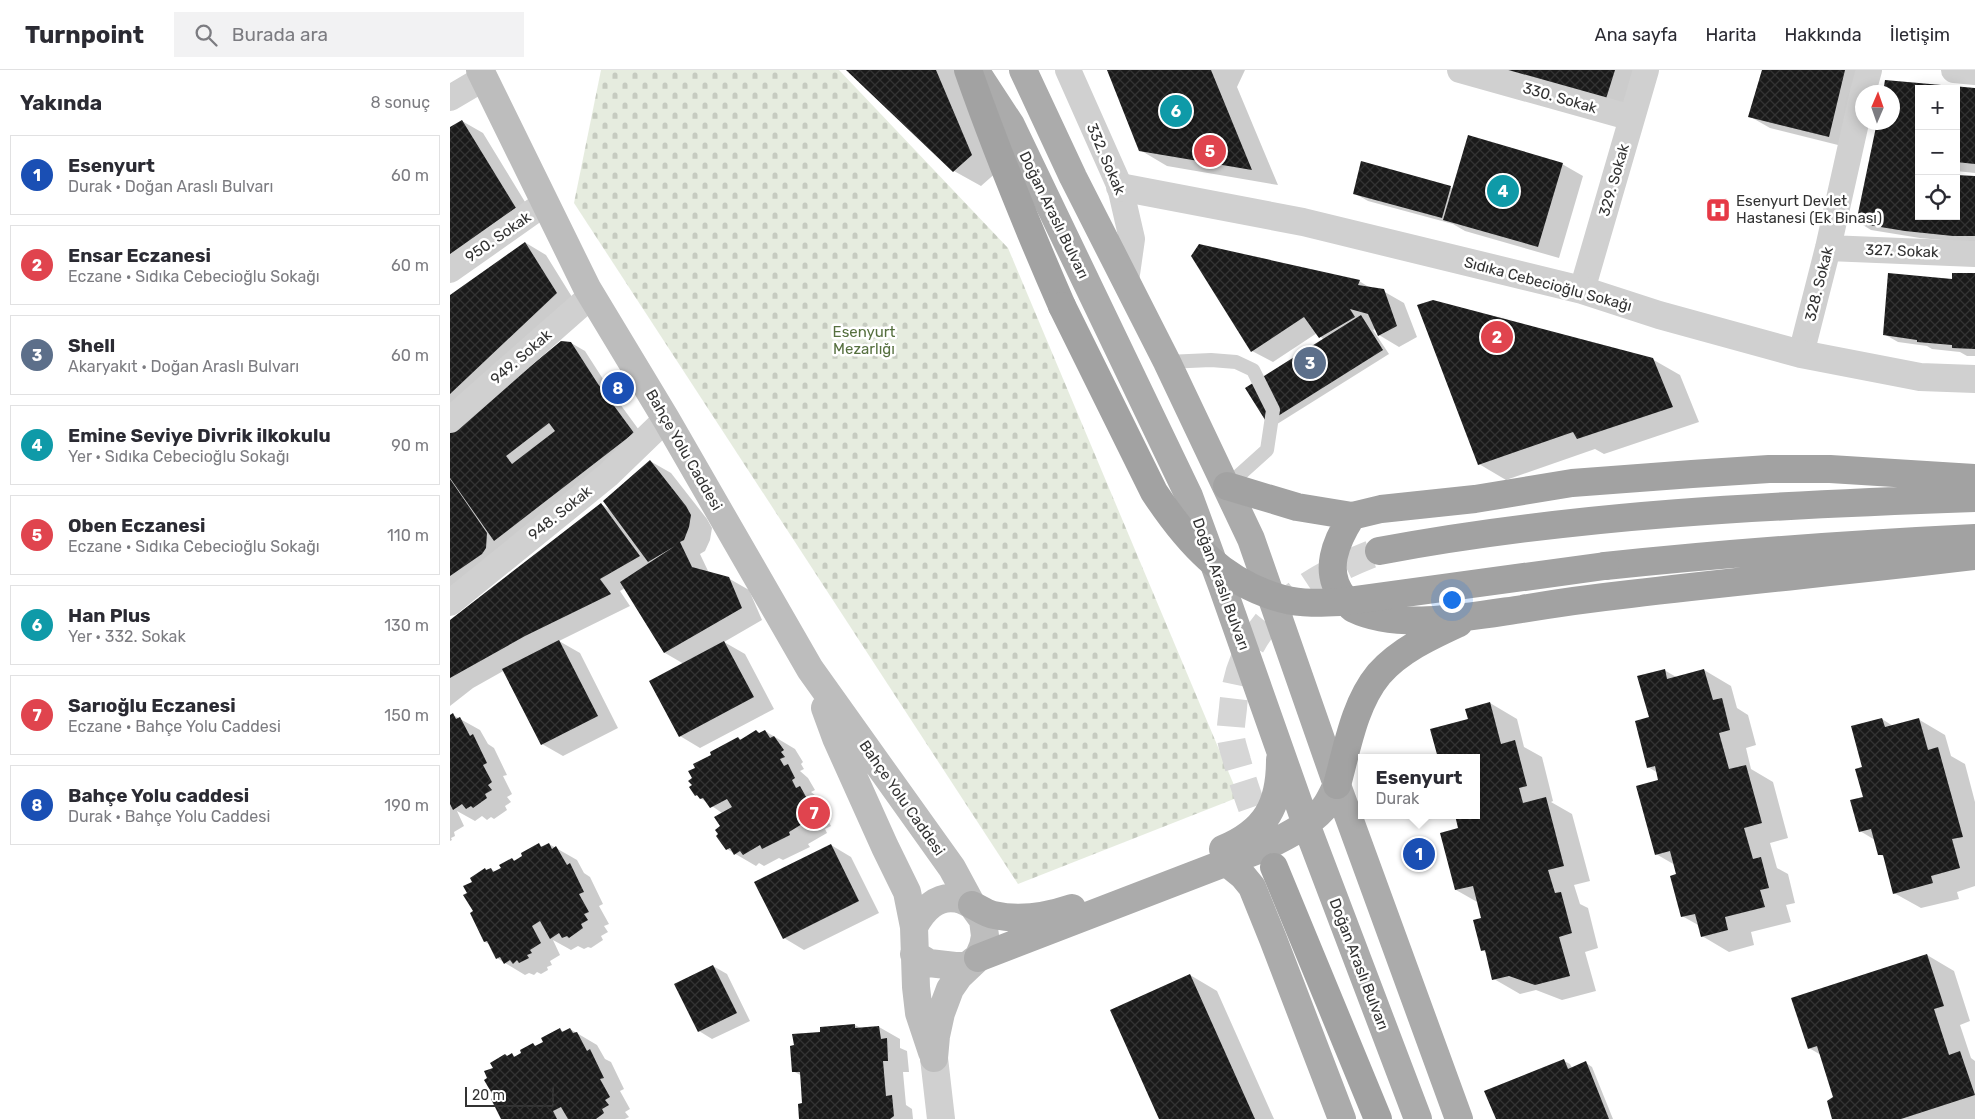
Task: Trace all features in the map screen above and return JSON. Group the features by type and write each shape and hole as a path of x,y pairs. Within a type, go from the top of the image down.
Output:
{"highway":[{"path":"968,70 996,150 1062,306 1154,492 1173,520 1195,547 1219,567 1239,580 1284,600 1322,603 1340,602 1605,566 1740,553 1975,538"},
{"path":"1227,486 1297,507 1352,516 1381,509 1475,499 1572,483 1702,473 1830,468 1975,478"},
{"path":"1379,551 1441,539 1639,517 1852,503 1975,498"},
{"path":"1352,516 1341,532 1334,552 1332,572 1336,589 1352,608 1375,616 1410,620 1472,618 1522,608 1630,594 1975,556"},
{"path":"1337,785 1363,701 1379,674 1426,638 1472,618"},
{"path":"1274,867 1378,1119"}],"main road":[{"name":"Doğan Araslı Bulvarı","path":"975,70 1011,125 1188,496 1222,586 1306,824 1418,1119"},
{"path":"1023,70 1073,177 1167,362 1251,539 1337,785 1459,1119"},
{"name":"Bahçe Yolu Caddesi","path":"482,74 587,288 666,419 810,669 952,868 972,905 983,920 985,926 983,946 978,958 959,976 950,989 940,1013 934,1058"},
{"name":"Bahçe Yolu Caddesi","path":"810,669 836,738 907,892 914,927 914,954 919,1013 934,1058"},
{"path":"914,927 920,915 931,904 943,899 957,898 993,915 1019,917 1051,915 1100,899 1241,842 1265,822 1276,799 1280,775 1280,751"},
{"path":"914,954 929,963 967,966 978,958 1227,863 1288,836 1306,824 1324,808 1337,785"},
{"path":"1227,863 1243,876 1252,887 1342,1119"}],"street":[{"name":"332. Sokak","path":"1068,70 1120,188 1132,239 1126,281"},
{"name":"330. Sokak","path":"1460,70 1632,118"},
{"name":"329. Sokak","path":"1582,290 1646,70"},
{"name":"328. Sokak","path":"1865,85 1869,70"},
{"path":"1954,70 1975,72"},
{"path":"450,98 482,74"},
{"name":"328. Sokak","path":"1801,354 1855,129"},
{"name":"Sıdıka Cebecioğlu Sokağı","path":"1120,188 1303,222 1582,290 1658,315 1801,354 1920,377 1975,379"},
{"name":"950. Sokak","path":"450,270 545,203"},
{"name":"327. Sokak","path":"1828,248 1975,254"},
{"name":"949. Sokak","path":"450,420 592,295"},
{"name":"948. Sokak","path":"450,603 608,475 666,419"},
{"name":"Bahçe Yolu Caddesi","path":"934,1058 941,1119"}],"lane":[{"path":"1167,362 1211,360 1236,362 1253,370 1273,410 1267,450 1227,486"}],"green space":[{"name":"Esenyurt Mezarlığı","path":"601,70 839,70 1008,248 1239,797 1018,884 574,203"}],"building":[{"path":"846,70 936,70 972,155 953,172"},
{"path":"1107,70 1211,70 1252,170 1139,151"},
{"path":"1503,70 1615,70 1605,102"},
{"path":"1762,70 1845,70 1829,137 1748,117"},
{"path":"1885,80 1941,85 1915,85 1915,220 1960,220 1960,175 1975,176 1975,236 1953,236 1905,231 1856,223 1875,130 1900,130 1900,85 1884,85"},
{"path":"1960,87 1975,88 1975,164 1960,162"},
{"path":"462,120 516,208 450,255 450,127"},
{"path":"1468,135 1563,163 1538,247 1443,220"},
{"path":"1361,161 1451,186 1442,218 1353,194"},
{"path":"525,242 557,293 450,394 450,295"},
{"path":"1199,244 1360,280 1358,285 1384,289 1397,326 1378,336 1368,314 1350,309 1355,317 1319,338 1304,317 1251,352 1191,256"},
{"path":"1888,273 1952,279 1952,273 1975,273 1975,349 1952,348 1952,345 1917,342 1917,340 1883,335"},
{"path":"1433,300 1653,358 1673,407 1577,439 1573,432 1478,465 1417,305"},
{"path":"1361,315 1383,350 1267,423 1245,388"},
{"path":"561,341 571,342 598,384 634,433 494,541 450,478 450,432","holes":["549,423 555,431 512,464 506,456"]},
{"path":"650,460 691,515 684,540 680,542 692,567 729,577 742,608 664,653 620,582 675,546 648,562 603,501"},
{"path":"450,479 487,533 486,548 482,554 450,576"},
{"path":"601,503 640,556 600,579 611,594 525,636 450,678 450,620"},
{"path":"559,640 598,716 541,745 502,669"},
{"path":"724,641 754,697 679,737 649,681"},
{"path":"1665,669 1667,679 1704,669 1713,700 1722,698 1730,730 1719,733 1729,769 1746,765 1762,823 1744,828 1753,859 1761,857 1769,888 1760,890 1765,907 1725,917 1728,930 1701,937 1695,914 1681,917 1670,876 1676,874 1670,851 1655,855 1636,786 1658,780 1655,766 1647,768 1635,721 1649,717 1637,676"},
{"path":"1490,702 1501,744 1515,740 1527,786 1519,788 1523,803 1546,797 1564,866 1548,870 1555,893 1561,892 1572,933 1559,937 1570,976 1535,985 1509,976 1492,980 1485,950 1481,951 1473,920 1481,918 1473,886 1455,890 1440,833 1458,828 1456,819 1480,819 1480,754 1437,754 1430,729 1468,719 1465,709"},
{"path":"453,713 456,719 460,717 470,736 473,734 487,763 483,765 492,782 488,785 492,790 485,794 487,798 473,808 471,806 466,809 462,804 453,810 450,804 450,715"},
{"path":"1882,718 1885,727 1919,718 1928,750 1938,747 1963,837 1952,839 1960,868 1931,876 1933,883 1893,894 1883,855 1878,855 1871,829 1859,832 1850,800 1863,797 1855,769 1862,767 1851,726"},
{"path":"756,730 759,733 765,730 770,738 774,736 784,750 781,752 785,757 780,759 784,766 788,764 795,778 792,780 796,788 800,786 810,804 807,807 811,814 805,817 807,821 789,832 790,835 762,849 760,845 743,855 740,851 734,855 730,848 726,850 716,836 718,834 715,830 720,826 714,817 732,807 727,799 710,808 703,798 700,799 697,795 695,796 689,787 692,785 688,781 692,778 688,771 695,768 693,764 711,755 710,752 738,737 740,740"},
{"path":"539,843 541,847 549,843 552,849 556,846 567,865 570,863 584,892 579,894 589,912 584,914 588,920 581,924 583,928 569,938 567,936 562,938 559,933 550,939 540,921 532,926 541,943 530,950 532,953 527,955 529,958 519,963 517,960 513,964 510,960 504,964 500,957 496,959 487,941 484,942 470,913 473,911 463,895 467,893 463,886 472,882 470,878 485,868 486,870 491,868 493,872 501,868 499,865 512,858 514,861 522,856 521,853"},
{"path":"831,844 859,901 783,939 754,882"},
{"path":"1927,954 1944,1006 1934,1009 1949,1055 1960,1051 1975,1095 1901,1119 1832,1119 1827,1101 1833,1097 1817,1046 1808,1049 1791,998"},
{"path":"713,965 737,1013 698,1032 674,984"},
{"path":"1190,974 1255,1119 1159,1119 1110,1010"},
{"path":"855,1024 855,1028 879,1026 881,1039 887,1038 888,1061 883,1061 886,1096 892,1095 894,1116 890,1119 799,1119 798,1104 802,1103 800,1072 792,1072 790,1046 794,1045 792,1034 820,1032 820,1027"},
{"path":"560,1028 562,1032 570,1028 573,1033 577,1032 587,1051 590,1049 604,1078 600,1079 610,1097 605,1100 609,1105 602,1109 604,1113 596,1119 568,1119 561,1107 553,1111 557,1119 501,1119 491,1099 494,1097 484,1080 487,1078 484,1071 493,1068 490,1063 505,1054 507,1056 512,1053 514,1057 521,1053 520,1050 533,1043 535,1046 543,1042 541,1038"},
{"path":"1564,1059 1568,1069 1586,1061 1609,1119 1496,1119 1484,1091"}],"tunnel":[{"path":"1266,847 1231,738 1238,678 1248,651 1262,628 1280,608 1302,590 1326,575 1379,551"}],"place":[{"name":"Han Plus","path":"1176,111"},
{"name":"Oben Eczanesi","path":"1210,151"},
{"name":"Emine Seviye Divrik ilkokulu","path":"1503,191"},
{"name":"Esenyurt Devlet Hastanesi (Ek Binası)","path":"1718,210"},
{"name":"Ensar Eczanesi","path":"1497,337"},
{"name":"Shell","path":"1310,363"},
{"name":"Bahçe Yolu caddesi","path":"618,388"},
{"name":"Sarıoğlu Eczanesi","path":"814,813"},
{"name":"Esenyurt","path":"1419,854"}]}
